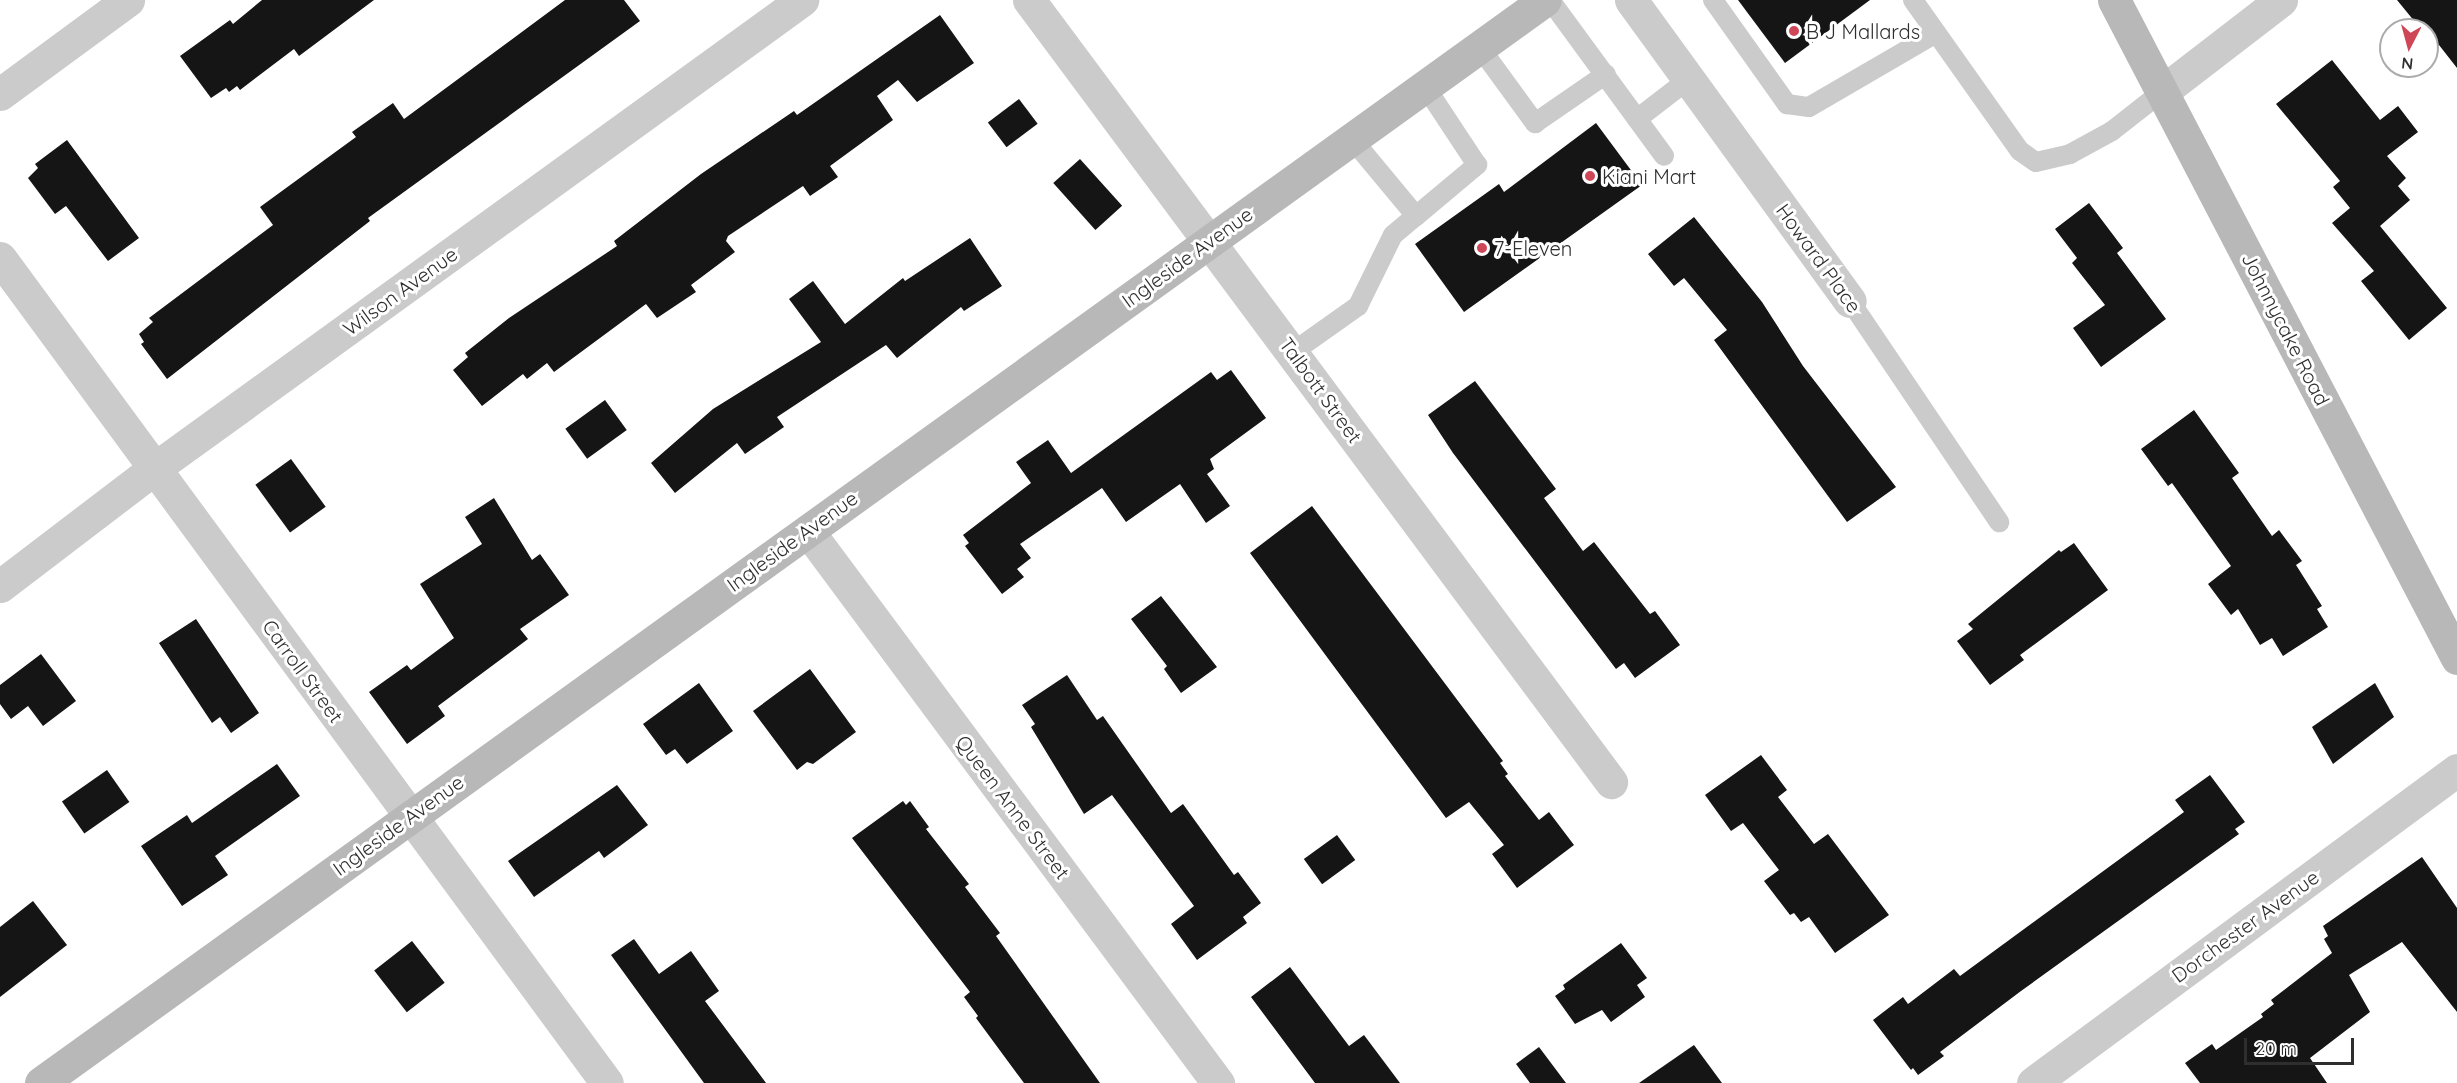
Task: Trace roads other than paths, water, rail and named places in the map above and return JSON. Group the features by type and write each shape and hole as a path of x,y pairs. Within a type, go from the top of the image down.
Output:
{"main road":[{"name":"Ingleside Avenue","path":"40,1083 1425,86 1481,49 1545,0"},
{"name":"Johnnycake Road","path":"2114,0 2457,658"}],"street":[{"path":"0,94 128,0"},
{"name":"Wilson Avenue","path":"0,586 155,468 802,0"},
{"name":"Talbott Street","path":"1029,0 1211,240 1611,782"},
{"name":"Howard Place","path":"1631,0 1850,301"},
{"path":"2163,91 2281,0"},
{"name":"Carroll Street","path":"0,258 606,1083"},
{"name":"Queen Anne Street","path":"808,531 1218,1083"},
{"name":"Dorchester Avenue","path":"2033,1083 2457,770"}],"lane":[{"path":"1550,0 1664,156"},
{"path":"1713,0 1787,104 1809,107 1936,33"},
{"path":"1913,0 2020,151 2036,162 2070,154 2112,131 2163,91"},
{"path":"1481,49 1535,123 1606,74"},
{"path":"1637,118 1689,79"},
{"path":"1293,352 1358,306 1393,236 1477,165 1425,86"},
{"path":"1352,139 1416,216"},
{"name":"Howard Place","path":"1850,301 1999,522"}],"place":[{"name":"B J Mallards","path":"1794,31"},
{"name":"Kiani Mart","path":"1590,176"},
{"name":"7-Eleven","path":"1482,248"}]}
